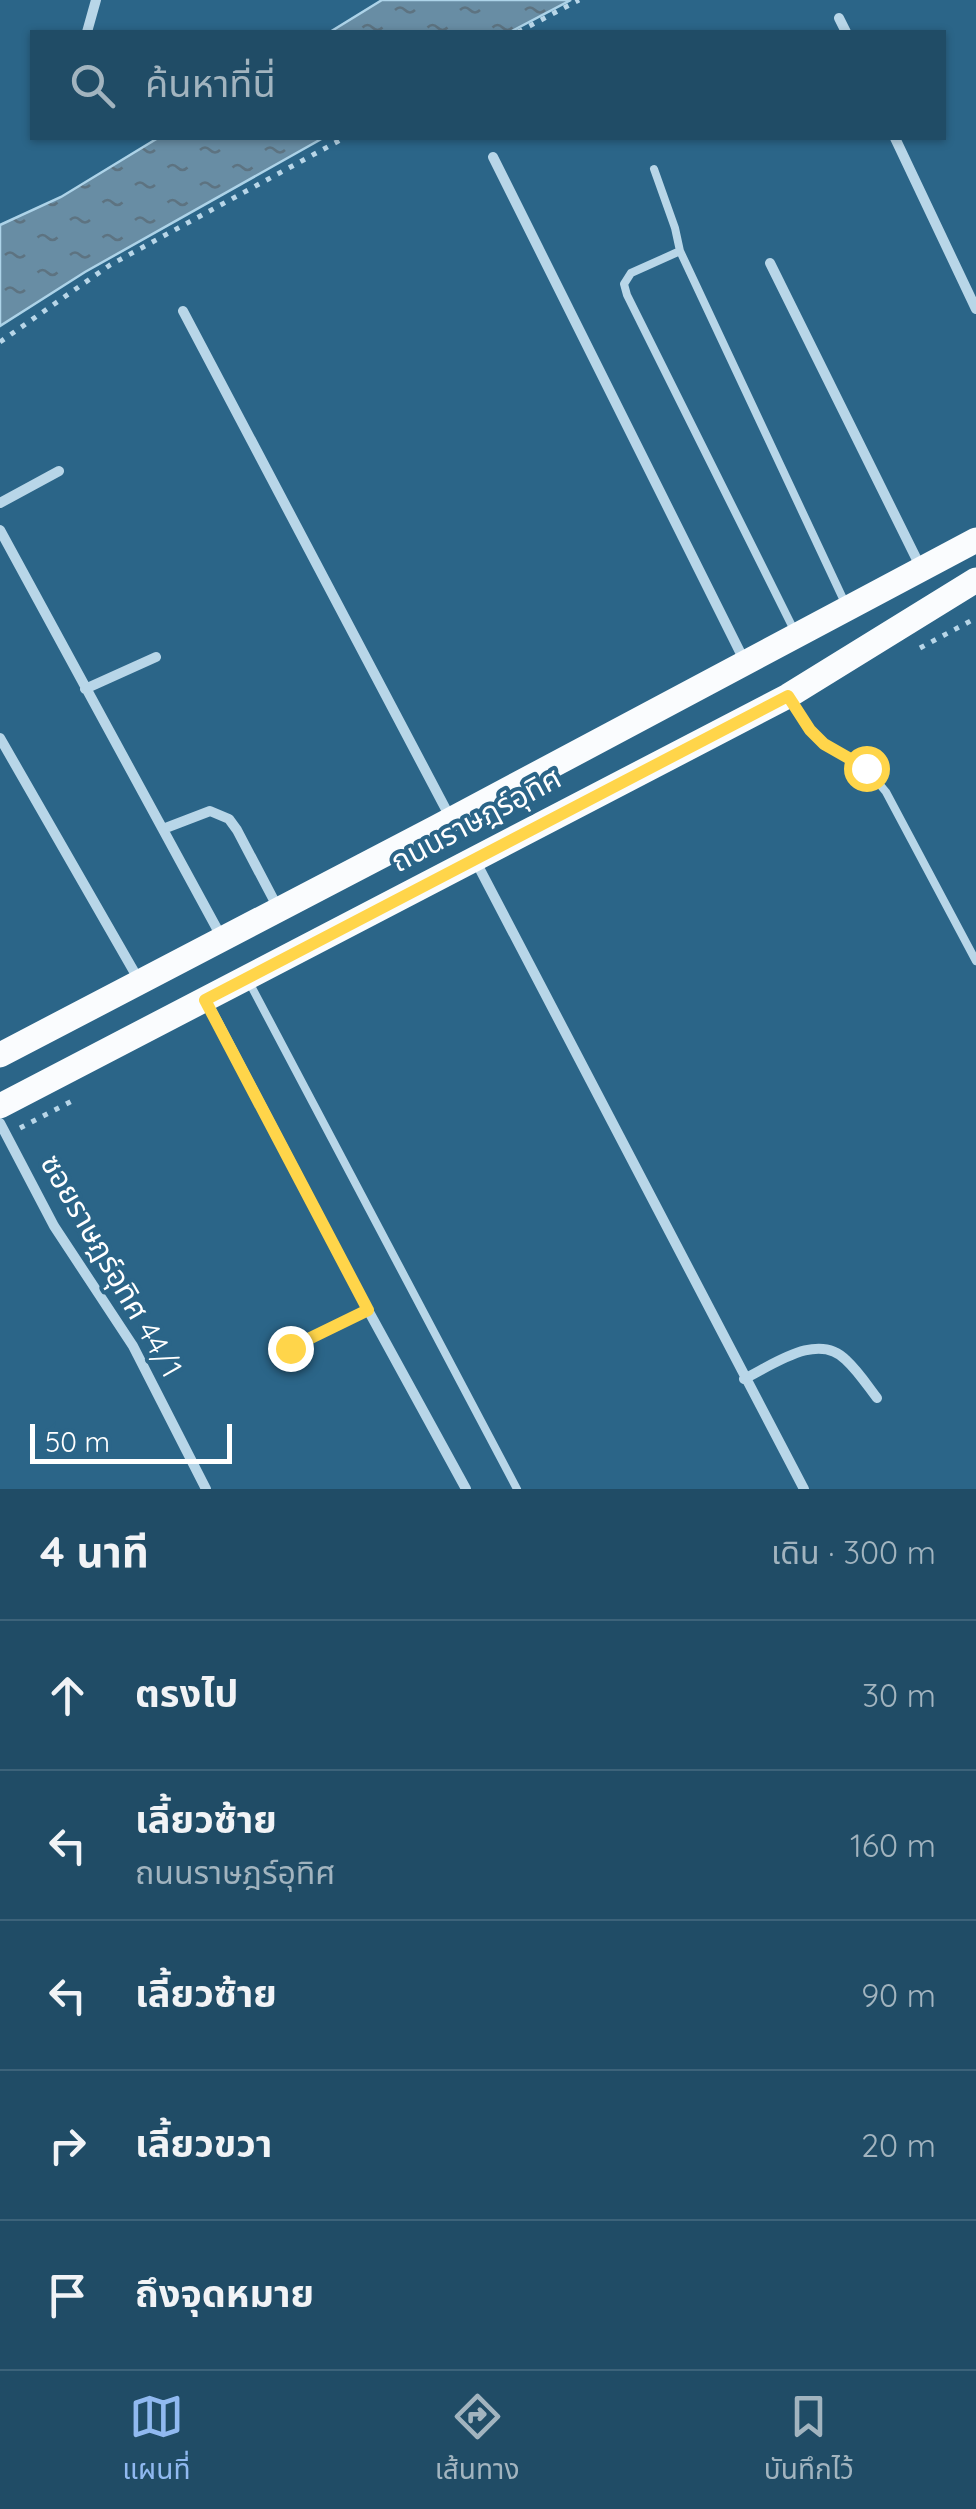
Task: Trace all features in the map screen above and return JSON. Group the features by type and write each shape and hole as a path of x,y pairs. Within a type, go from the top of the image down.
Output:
{"main road":[{"name":"ถนนราษฎร์อุทิศ","path":"0,1055 452,820 976,540"},
{"name":"ถนนราษฎร์อุทิศ","path":"0,1106 788,696 976,580"},
{"path":"145,981 172,1018"},
{"path":"75,1016 98,1056"}],"street":[{"path":"88,30 96,0"},
{"path":"839,18 845,30"},
{"path":"896,140 976,308"},
{"path":"492,157 746,663"},
{"path":"770,263 922,570"},
{"path":"183,311 452,820"},
{"path":"0,503 60,471"},
{"path":"0,530 223,939"},
{"path":"85,689 156,657"},
{"path":"0,738 145,981"},
{"path":"162,828 210,810 229,819 279,910"},
{"path":"474,858 804,1489"},
{"path":"205,1000 466,1489"},
{"name":"ซอยราษฎร์อุทิศ 44/1","path":"0,1122 54,1226 132,1346 206,1489"},
{"path":"290,1348 368,1310"},
{"path":"744,1379 801,1351 823,1348 844,1356 877,1398"}],"lane":[{"path":"654,169 680,251 848,608"},
{"path":"680,251 631,273 624,284 627,295 797,636"},
{"path":"788,696 824,744 866,768 886,792 976,961"},
{"path":"247,978 517,1489"}],"path":[{"path":"522,30 580,0"},
{"path":"0,342 110,265 340,140"}],"water":[{"path":"382,0 571,0 514,30 333,30"},
{"path":"155,140 319,140 85,272 0,326 0,225 61,197"}],"route":[{"path":"290,1348 368,1310 205,1000 788,696 824,744 866,768"}]}
